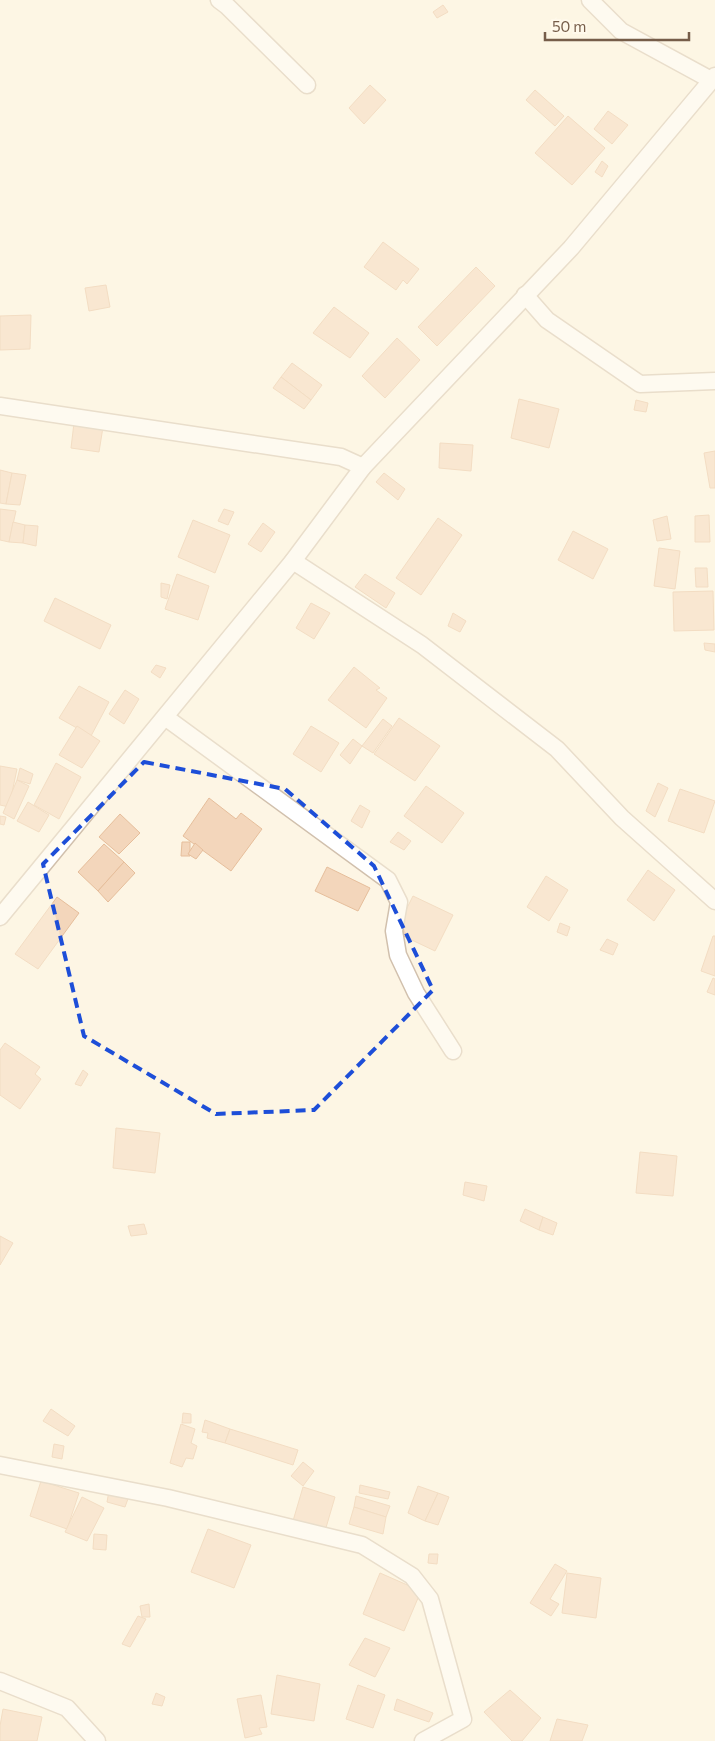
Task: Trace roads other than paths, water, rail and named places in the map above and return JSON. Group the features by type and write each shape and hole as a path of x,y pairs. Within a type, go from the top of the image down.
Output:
{"street":[{"path":"0,918 293,561 363,467 571,248 713,78 621,31 590,0"},
{"path":"226,2 307,85"},
{"path":"525,295 547,320 640,384 715,380"},
{"path":"0,406 341,458 363,467"},
{"path":"293,561 422,645 557,749 622,818 715,901"},
{"path":"165,717 388,880 399,902 394,930 398,955 416,993 453,1052"},
{"path":"0,1465 168,1498 362,1545 412,1576 430,1599 463,1719 422,1741"},
{"path":"0,1682 67,1708 97,1741"}]}
